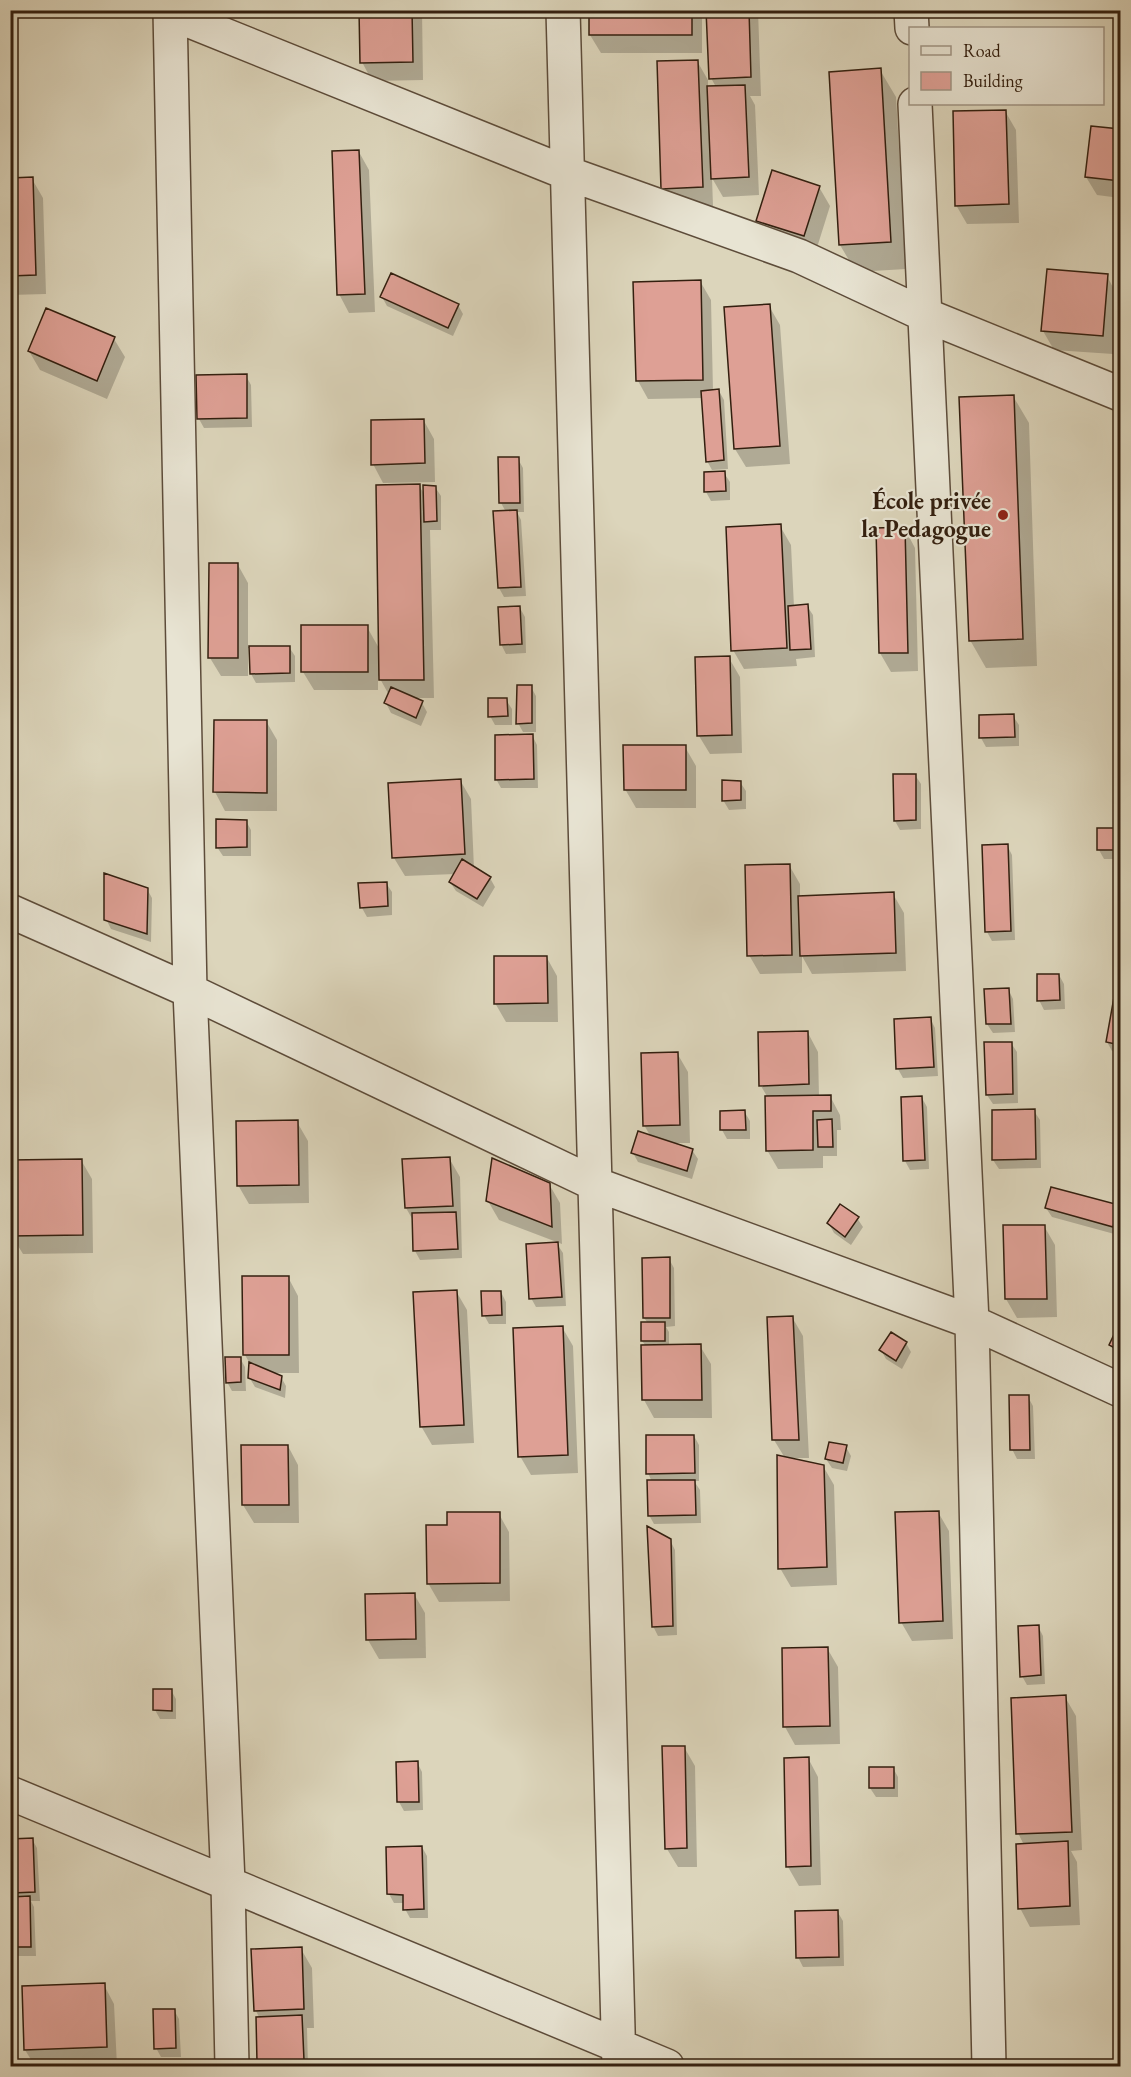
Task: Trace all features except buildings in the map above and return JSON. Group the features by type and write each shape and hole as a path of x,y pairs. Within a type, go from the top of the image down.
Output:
{"street":[{"path":"563,10 619,2057"},
{"path":"911,10 912,27"},
{"path":"232,2067 228,1883 190,991 170,12 567,172 799,256 923,314 1120,394"},
{"path":"915,105 923,314 972,1322 989,2067"},
{"path":"10,911 190,991 595,1184 972,1322 1120,1390"},
{"path":"10,1793 228,1883 619,2057 667,2067"}],"place":[{"name":"École privée la Pedagogue","path":"1003,515"}]}
